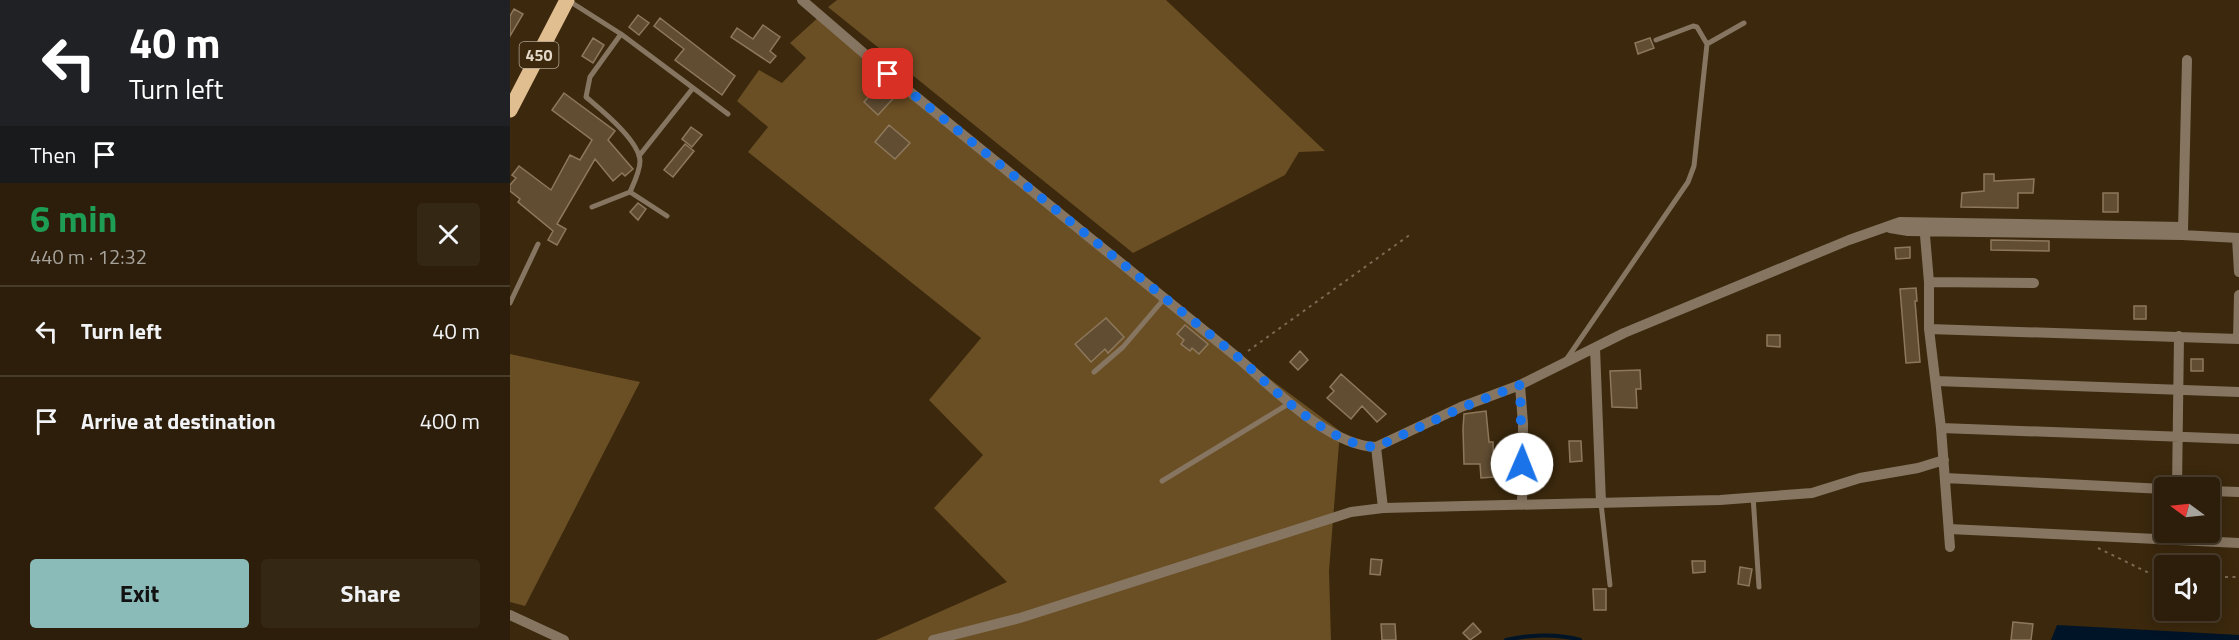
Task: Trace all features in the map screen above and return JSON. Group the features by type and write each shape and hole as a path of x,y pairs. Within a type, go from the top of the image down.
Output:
{"main road":[{"name":"450","path":"510,110 568,0"}],"street":[{"path":"802,0 888,74 1239,358 1290,403 1349,441 1364,447 1376,447 1461,408 1520,385 1624,333 1839,244 1889,228 1924,225 2183,231 2238,238 2239,272"},
{"path":"2183,231 2187,60"},
{"path":"1924,225 1929,282 1929,328 1941,428 1950,548"},
{"path":"1929,282 2034,283"},
{"path":"1929,328 2238,339 2239,295"},
{"path":"2177,477 2179,336"},
{"path":"1595,348 1601,503"},
{"path":"1936,381 2239,392"},
{"path":"1520,385 1523,424 1522,505"},
{"path":"1941,428 2239,439"},
{"path":"1376,447 1383,508"},
{"path":"933,640 1020,618 1351,512 1383,508 1720,500 1812,493 1860,478 1908,471 1944,460"},
{"path":"1945,478 2154,488"},
{"path":"2220,491 2239,492"},
{"path":"1949,529 2074,536 2154,537"},
{"path":"2220,541 2239,543"},
{"path":"510,615 564,640"}],"lane":[{"path":"568,0 621,34 728,114"},
{"path":"1707,44 1744,23"},
{"path":"1565,361 1688,182 1694,166 1707,44 1697,27 1693,26 1656,40"},
{"path":"592,207 630,192 640,164 639,156 612,120 586,97 590,76 621,34"},
{"path":"639,156 693,88"},
{"path":"630,192 667,216"},
{"path":"510,303 538,244"},
{"path":"1094,372 1123,347 1164,299"},
{"path":"1162,481 1290,403"},
{"path":"1753,496 1759,587"},
{"path":"1601,503 1610,585"}],"path":[{"path":"1239,358 1411,234"},
{"path":"2074,536 2154,574"},
{"path":"2220,577 2239,578"}],"shaded area":[{"path":"837,0 1166,0 1325,151 1299,152 1285,175 1133,253 828,7"},
{"path":"821,15 1227,347 1340,431 1329,571 1331,640 876,640 1007,582 934,508 983,455 929,400 981,338 748,152 768,127 737,101 759,70 782,83 806,58 790,43"},
{"path":"510,354 640,382 525,606 510,602"}],"water":[{"path":"2057,625 2239,635 2239,640 2051,640"}],"building":[{"path":"514,9 523,14 510,36 510,16"},
{"path":"638,15 649,23 639,35 629,27"},
{"path":"660,18 735,76 722,95 675,60 684,49 654,26"},
{"path":"763,25 780,37 770,51 776,56 770,63 731,37 737,28 753,39"},
{"path":"593,38 604,45 593,63 582,56"},
{"path":"1650,38 1654,48 1638,54 1635,43"},
{"path":"884,80 899,92 878,115 864,102"},
{"path":"564,93 615,131 608,140 633,169 625,176 622,173 613,181 595,159 557,224 566,229 557,245 548,240 553,231 518,202 520,199 510,191 510,185 516,178 512,175 519,166 551,190 570,155 580,160 592,140 552,110"},
{"path":"889,125 910,143 895,159 875,142"},
{"path":"691,127 702,135 692,147 682,139"},
{"path":"685,144 694,151 673,177 664,170"},
{"path":"1984,174 1994,174 1994,181 2034,179 2033,193 2018,193 2018,208 1961,207 1962,193 1984,191"},
{"path":"2103,193 2118,193 2118,212 2103,212"},
{"path":"638,203 646,209 638,220 630,212"},
{"path":"1991,240 2049,241 2049,251 1991,250"},
{"path":"1910,247 1910,258 1896,259 1895,248"},
{"path":"1916,288 1920,362 1906,363 1900,289"},
{"path":"2134,306 2146,306 2146,319 2134,319"},
{"path":"1106,318 1124,337 1108,353 1105,349 1091,362 1075,344"},
{"path":"1185,325 1208,344 1199,354 1192,348 1190,351 1181,344 1184,340 1177,334"},
{"path":"1767,335 1780,335 1780,347 1767,346"},
{"path":"1300,351 1308,360 1298,370 1290,362"},
{"path":"2191,359 2203,359 2203,371 2191,371"},
{"path":"1640,370 1641,389 1636,389 1637,408 1612,407 1610,371"},
{"path":"1341,374 1386,414 1377,422 1362,406 1351,419 1327,398 1334,391 1330,387"},
{"path":"1486,411 1489,442 1493,442 1494,477 1481,478 1480,464 1464,464 1464,414"},
{"path":"1569,441 1581,441 1582,461 1570,462"},
{"path":"1371,559 1382,560 1380,575 1370,574"},
{"path":"1692,561 1705,561 1705,572 1693,573"},
{"path":"1740,567 1752,569 1749,586 1738,584"},
{"path":"1593,589 1606,589 1606,610 1594,610"},
{"path":"2013,622 2033,624 2031,640 2011,640"},
{"path":"1473,623 1481,632 1470,640 1463,633"},
{"path":"1381,624 1395,624 1396,640 1382,640"}],"waterway":[{"path":"1506,640 1543,636 1562,636 1580,640"}],"route":[{"path":"888,74 1239,358 1290,403 1328,429 1364,447 1376,447 1461,408 1520,385 1523,424 1522,464"}]}
